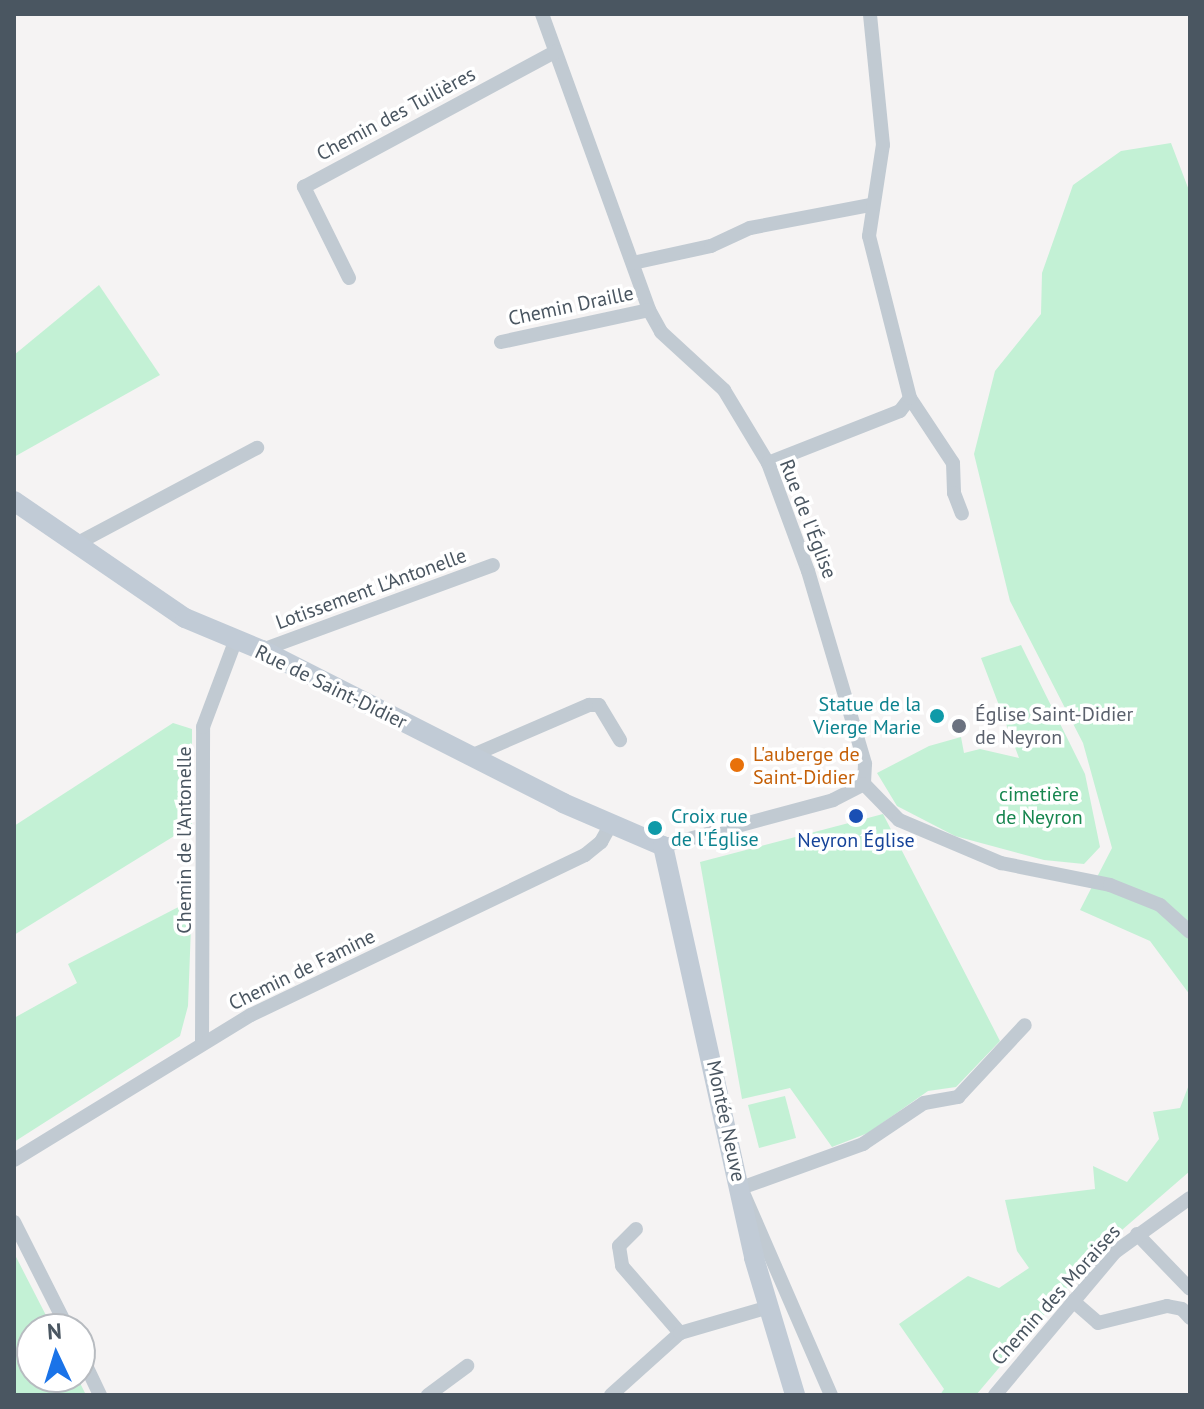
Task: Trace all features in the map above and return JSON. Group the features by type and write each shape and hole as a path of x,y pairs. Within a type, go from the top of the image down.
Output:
{"street":[{"name":"Rue de l'Église","path":"542,14 649,310 661,332 724,390 768,463 812,584 865,764 864,784"},
{"path":"870,14 883,145 871,205 872,260 910,398 953,463 954,493 962,514"},
{"name":"Chemin des Tuilières","path":"349,278 304,187 555,52"},
{"path":"633,263 711,246 750,228 871,205"},
{"name":"Chemin Draille","path":"501,342 649,310"},
{"path":"768,463 900,411 910,398"},
{"path":"78,543 257,448"},
{"name":"Rue de Saint-Didier","path":"14,501 78,543 142,591 235,642 262,650 610,826 663,846"},
{"name":"Lotissement L'Antonelle","path":"262,650 493,565"},
{"name":"Chemin de l'Antonelle","path":"202,1044 203,727 235,642"},
{"path":"471,756 589,705 599,705 620,740"},
{"path":"663,846 833,800 864,784 899,820 1001,863 1110,885 1160,905 1190,932"},
{"name":"Chemin de Famine","path":"14,1160 251,1015 585,855 601,842 610,826"},
{"name":"Montée Neuve","path":"663,846 769,1307 795,1395"},
{"path":"831,1395 741,1188 863,1144 924,1103 958,1097 1025,1025"},
{"name":"Chemin des Moraises","path":"995,1395 1073,1301 1137,1234 1190,1198"},
{"path":"14,1222 60,1313"},
{"path":"636,1229 619,1246 622,1266 680,1333"},
{"path":"1137,1234 1190,1289"},
{"path":"1073,1301 1098,1323 1167,1306 1182,1309 1190,1318"},
{"path":"611,1395 680,1333 769,1307"},
{"path":"428,1395 467,1366"}],"green space":[{"path":"1171,143 1190,193 1190,995 1150,941 1080,910 1112,848 1083,743 1010,601 974,454 995,371 1041,314 1042,273 1073,185 1121,151"},
{"path":"99,285 160,375 14,457 14,355"},
{"name":"cimetière de Neyron","path":"1021,645 1085,774 1100,847 1084,864 1044,860 955,836 897,806 877,773 929,746 961,737 964,753 980,749 1019,758 981,658"},
{"path":"173,723 192,729 192,825 14,935 14,826"},
{"path":"883,814 1000,1041 956,1087 928,1091 868,1133 832,1147 790,1088 742,1099 700,862"},
{"path":"192,900 188,1006 180,1036 14,1142 14,1018 77,983 68,964"},
{"path":"1190,1082 1190,1171 1100,1249 976,1395 940,1395 944,1389 899,1324 968,1276 999,1288 1029,1268 1017,1251 1005,1200 1095,1189 1093,1166 1127,1182 1159,1139 1153,1112 1180,1108"},
{"path":"785,1096 796,1138 759,1148 748,1105"},
{"path":"14,1253 45,1313 16,1313 16,1393 86,1395 14,1395"}],"place":[{"name":"Statue de la Vierge Marie","path":"937,716"},
{"name":"Église Saint-Didier de Neyron","path":"959,726"},
{"name":"L'auberge de Saint-Didier","path":"737,765"},
{"name":"Neyron Église","path":"856,816"},
{"name":"Croix rue de l'Église","path":"655,828"}]}
